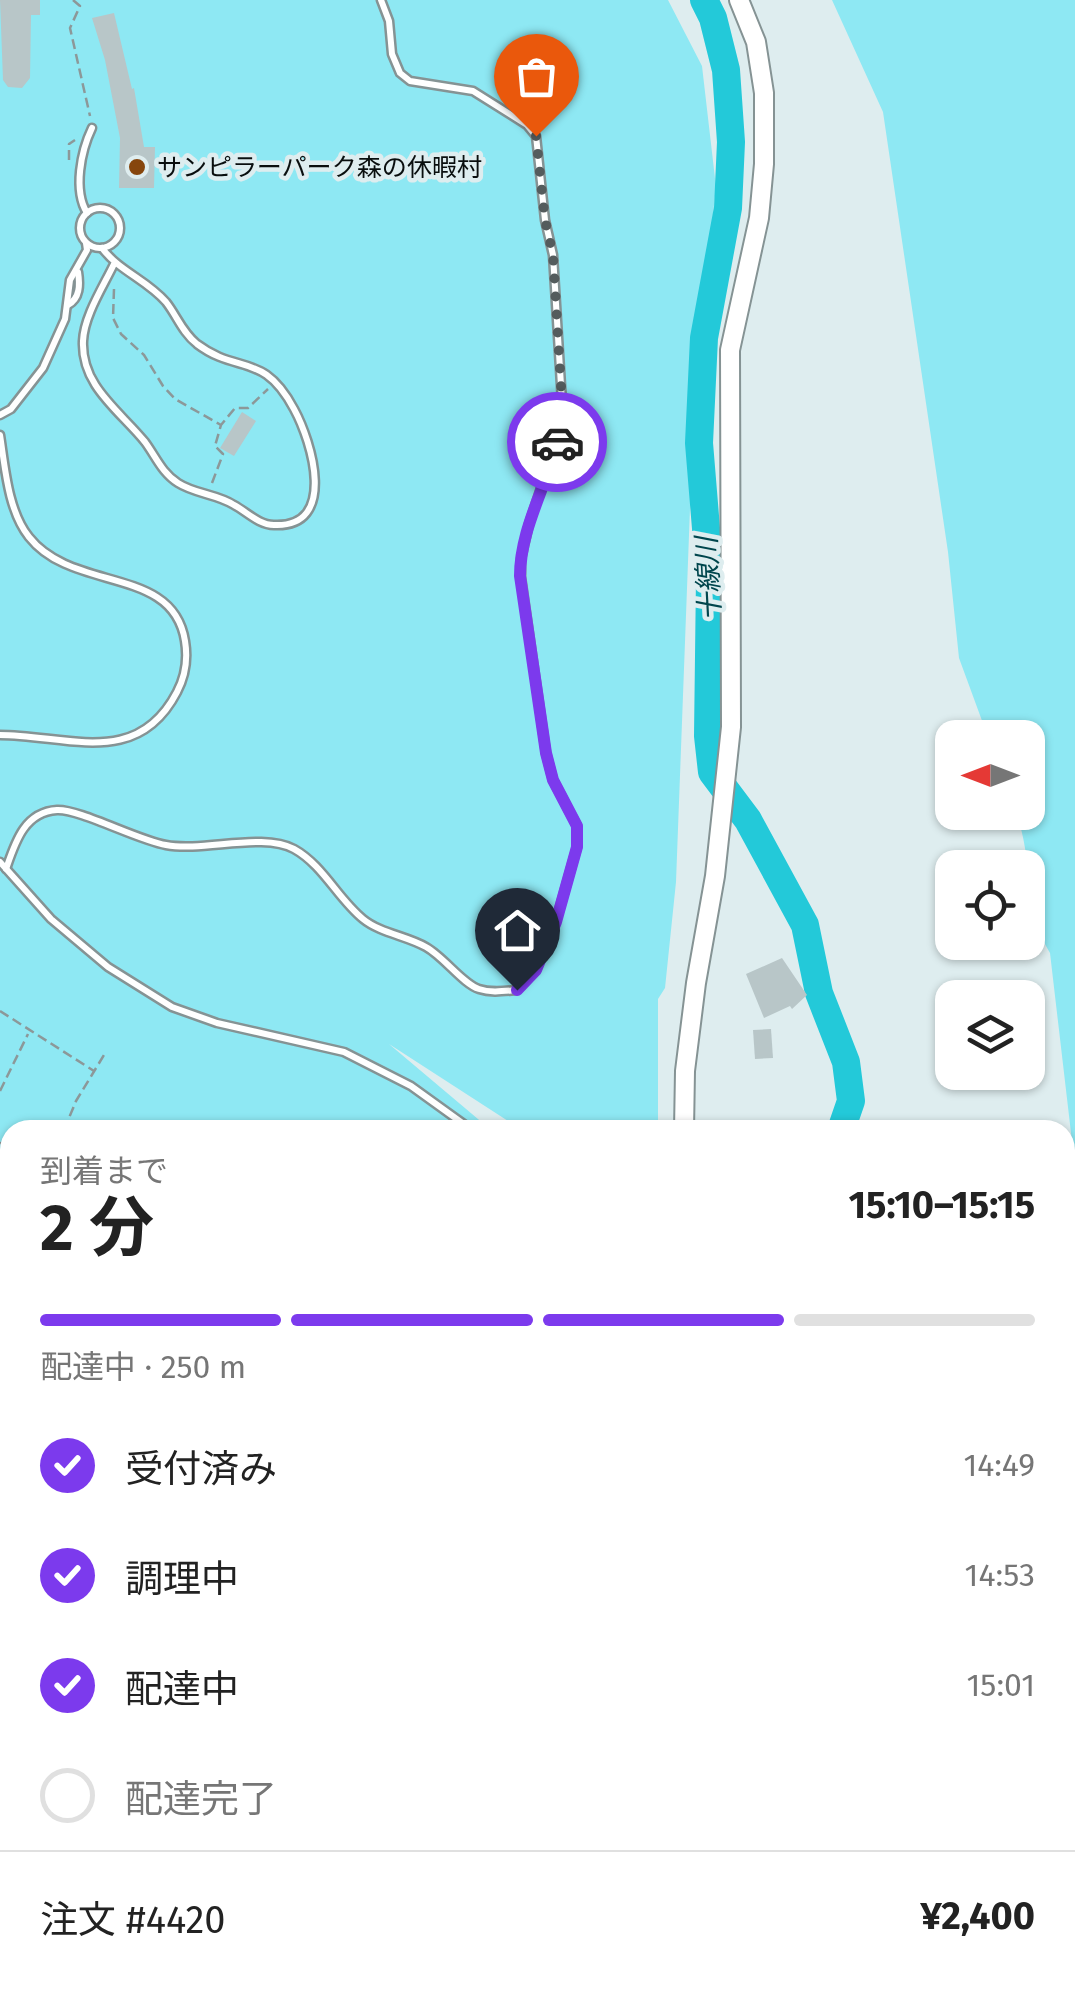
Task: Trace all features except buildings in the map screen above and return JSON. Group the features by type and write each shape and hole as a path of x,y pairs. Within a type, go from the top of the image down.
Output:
{"street":[{"path":"684,1120 685,1072 696,982 716,876 726,782 731,688 730,350 760,218 764,164 764,93 756,42 739,0"}],"lane":[{"path":"381,0 389,21 392,54 400,72 410,82 473,91 527,125 536,136 553,255 562,402 561,428 528,524 520,576 546,753 553,780 577,826 556,922 536,970 517,990 476,988 447,960 424,946 365,922 308,858 276,843 167,846 58,810 27,824 3,866 51,919 108,966 172,1007 217,1023 344,1052 410,1086 458,1120"},
{"path":"87,213 82,204 82,148 92,128"},
{"path":"0,415 25,394 44,368 56,344 68,306 66,292 86,243 80,225 87,213 106,209 120,222 116,241 102,248"},
{"path":"86,243 102,248 114,264 132,273 166,303 196,344 262,370 276,381 295,410 313,464 313,504 293,522 272,526 232,503 178,484 107,404 89,374 82,338 114,264"},
{"path":"0,435 6,474 28,536 48,556 69,567 143,589 166,600 179,617 188,657 183,681 172,703 153,724 133,736 107,744 0,735"}],"path":[{"path":"69,160 70,144 92,128 70,28 80,6 74,0"},
{"path":"114,264 119,274 113,318 121,334 144,355 175,399 222,425"},
{"path":"208,494 223,454 215,446 222,425 235,408 248,408 276,381"},
{"path":"0,1011 94,1071"},
{"path":"0,1091 30,1032"},
{"path":"69,1120 104,1055"}],"shaded area":[{"path":"0,0 668,0 702,66 716,187 695,375 676,882 665,988 658,999 658,1120 507,1120 389,1044 479,1120 0,1120"},
{"path":"832,0 1075,0 1075,1120 1070,1120 1050,953 1045,943 1045,850 1025,850 1021,830 1045,830 1045,720 982,720 959,658 948,552 883,112"}],"waterway":[{"name":"十線川","path":"704,0 713,18 726,70 731,142 728,208 704,338 699,443 710,577 708,736 712,772 748,820 805,925 819,993 846,1062 851,1101 844,1120"}],"way so far":[{"path":"536,136 553,255 562,402 557,442"}],"place":[{"name":"サンピラーパーク森の休暇村","path":"137,167"}],"route":[{"path":"517,990 536,970 556,922 577,847 577,826 553,780 546,753 520,576 528,524 557,442"}]}
